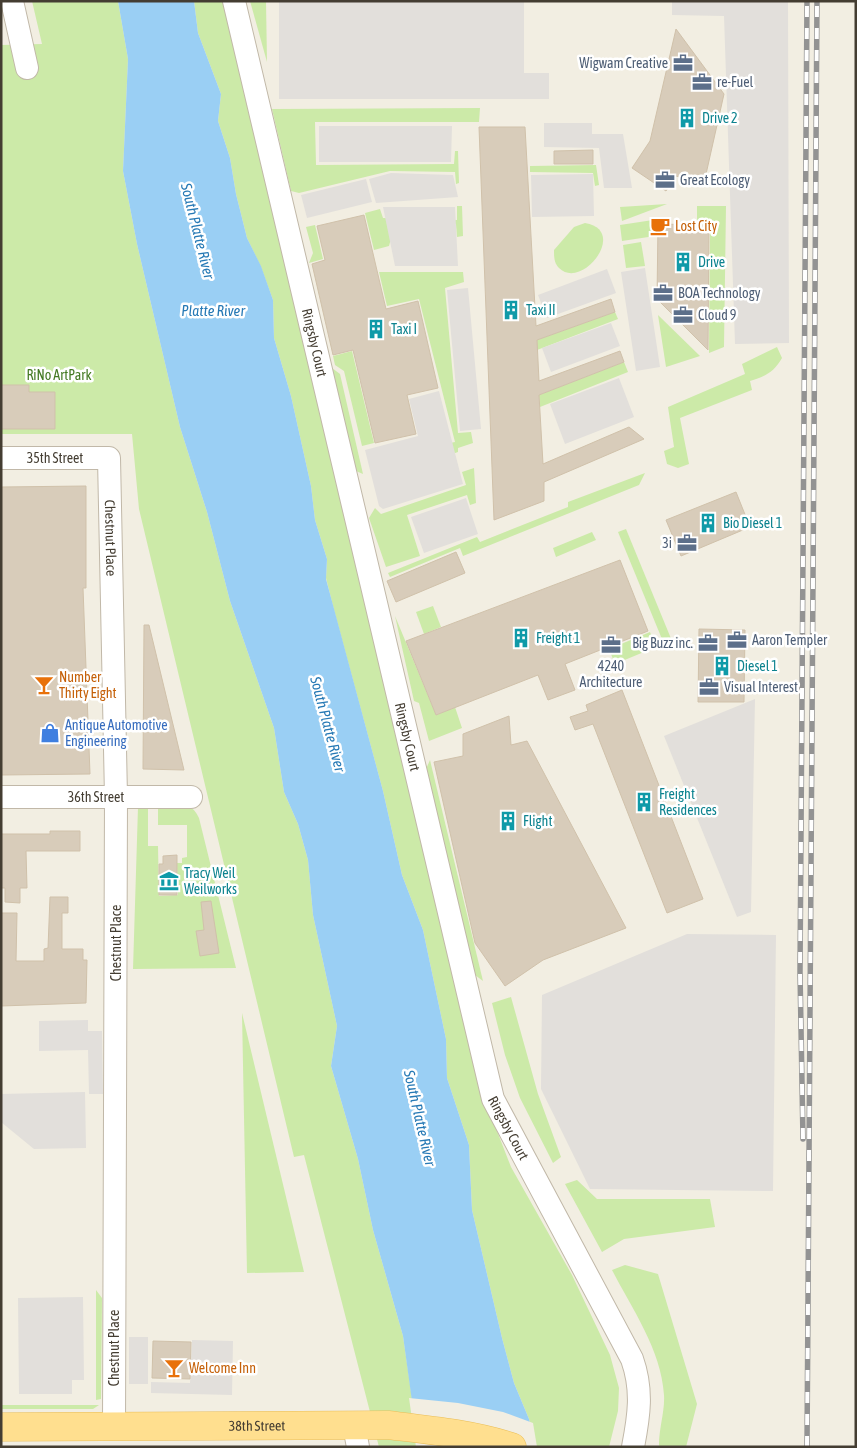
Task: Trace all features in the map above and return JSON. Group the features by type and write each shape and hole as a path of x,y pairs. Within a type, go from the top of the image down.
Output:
{"main road":[{"name":"38th Street","path":"1,1427 114,1427 356,1436 388,1425 437,1430 484,1438 512,1447"}],"street":[{"path":"12,1 26,68"},
{"name":"Ringsby Court","path":"234,1 493,1099 632,1359 639,1384 641,1404 633,1447"},
{"name":"35th Street","path":"1,458 109,458"},
{"name":"Chestnut Place","path":"109,458 116,797 114,1427"},
{"name":"36th Street","path":"1,797 191,797"}],"green space":[{"name":"RiNo ArtPark","path":"32,1 118,1 128,59 123,171 137,244 180,427 207,512 230,601 274,728 284,792 298,824 308,860 313,915 337,1026 331,1066 358,1159 373,1230 403,1336 419,1447 379,1447 304,1155 294,1157 139,509 132,434 1,434 1,45 42,44"},
{"path":"194,1 226,1 483,1095 511,1167 572,1275 610,1355 619,1388 618,1411 609,1447 535,1447 529,1419 514,1383 472,1210 469,1145 447,1078 446,1039 423,930 402,875 383,791 326,578 327,559 315,520 311,486 291,396 274,338 273,300 261,267 247,238 236,194 230,158 218,121 221,94 198,33"},
{"path":"250,1 266,1 267,62"},
{"path":"480,108 479,122 315,122 316,165 454,164 455,151 458,151 459,183 456,184 455,172 390,171 299,193 291,191 272,109"},
{"path":"596,165 599,185 595,186 593,173 530,172 530,166"},
{"path":"667,204 622,221 620,207"},
{"path":"457,206 462,206 463,236 457,237 456,224 395,223 389,246 374,250 365,213 380,209 383,218 457,220"},
{"path":"697,206 726,206 724,347 709,353 710,221 697,221"},
{"path":"653,220 655,236 622,241 620,225"},
{"path":"585,223 597,228 603,236 602,246 597,257 589,266 579,272 569,273 557,266 554,250 574,227"},
{"path":"315,225 323,259 309,263 313,253 306,227"},
{"path":"641,242 645,266 626,268 623,245"},
{"path":"379,272 463,272 464,282 445,288 458,433 471,432 473,443 458,448 458,452 444,457 440,445 455,442 419,299 387,306"},
{"path":"615,312 618,319 537,350 537,340"},
{"path":"658,315 700,356 666,367"},
{"path":"777,347 782,358 769,373 750,381 752,390 680,418 689,464 678,468 667,464 664,451 674,447 668,407 745,374 742,364"},
{"path":"352,351 374,443 362,446 344,371 335,365 333,356"},
{"path":"624,362 628,372 540,407 539,395"},
{"path":"332,368 340,374 363,474 356,471"},
{"path":"474,468 476,503 470,505 467,495 407,515 420,556 386,567 369,518 375,508 381,514 466,485 462,472"},
{"path":"645,473 639,485 463,556 460,548 390,577 388,573 477,537 480,542 568,507 568,502"},
{"path":"626,529 672,641 664,644 618,532"},
{"path":"592,532 596,540 556,557 553,548"},
{"path":"433,606 441,627 424,634 416,612"},
{"path":"395,616 436,715 455,707 462,728 429,741 419,703 414,701"},
{"path":"650,632 656,647 615,664 609,649"},
{"path":"430,760 483,981 475,975 426,769"},
{"path":"158,804 182,804 192,808 199,818 236,968 133,969 138,807 148,807 148,846 158,846 159,896 178,895 177,863 182,863 182,858 187,857 187,825 158,825"},
{"path":"511,997 538,1094 561,1157 553,1163 520,1098 505,1055 492,1003"},
{"path":"242,1013 304,1272 247,1273"},
{"path":"577,1180 597,1199 710,1199 715,1227 624,1239 602,1252 565,1184"},
{"path":"625,1265 658,1274 697,1404 686,1447 660,1447 659,1445 664,1401 662,1378 652,1346 612,1270"},
{"path":"96,1290 102,1298 101,1399 96,1400"},
{"path":"1,1405 99,1405 93,1409 1,1409"}],"shaded area":[{"path":"279,1 524,1 524,73 549,73 549,99 279,99"},
{"path":"672,1 788,1 789,343 735,344 724,16 672,15"},
{"path":"544,123 592,123 592,134 623,134 632,188 604,188 599,148 544,147"},
{"path":"319,126 452,126 451,162 319,162"},
{"path":"391,173 453,175 458,197 376,203 369,179"},
{"path":"593,174 594,216 532,217 531,175"},
{"path":"366,179 372,202 307,218 301,195"},
{"path":"383,207 455,207 458,266 395,266"},
{"path":"645,268 660,367 636,371 621,272"},
{"path":"607,269 616,293 547,318 538,295"},
{"path":"468,288 481,429 460,431 447,290"},
{"path":"611,323 620,346 551,372 542,348"},
{"path":"619,378 634,417 565,444 550,404"},
{"path":"439,391 463,484 383,509 379,506 365,450 418,436 409,399"},
{"path":"466,498 478,534 424,553 411,517"},
{"path":"755,699 751,912 737,917 664,736"},
{"path":"687,934 776,935 773,1191 590,1189 541,1089 542,995"},
{"path":"88,1020 88,1031 102,1031 103,1094 89,1094 88,1050 39,1051 39,1021"},
{"path":"85,1092 86,1148 34,1149 1,1122 1,1094"},
{"path":"83,1297 84,1380 72,1380 72,1394 19,1394 18,1298"},
{"path":"129,1337 148,1337 148,1384 129,1384"},
{"path":"192,1340 233,1341 232,1395 151,1393 151,1382 190,1383"}],"water":[{"name":"Platte River","path":"118,1 194,1 198,33 221,94 218,121 230,158 236,194 247,238 261,266 273,300 274,338 291,396 311,486 315,520 327,559 326,579 383,791 402,875 423,930 446,1039 447,1078 469,1145 472,1210 502,1338 514,1383 529,1419 535,1447 418,1445 403,1336 373,1230 358,1159 331,1066 337,1026 313,915 308,860 298,824 284,792 274,728 230,601 207,512 180,427 137,244 123,171 128,59"}],"pier":[{"path":"409,1398 458,1403 503,1412 533,1423 537,1447 416,1447"}],"building":[{"name":"Drive 2","path":"676,29 724,94 704,183 676,176 666,191 632,168 650,141"},
{"name":"Taxi II","path":"479,127 525,127 536,326 611,299 615,312 537,340 539,381 620,351 624,362 539,395 543,464 629,427 644,439 544,482 544,501 494,520"},
{"path":"593,150 593,164 554,164 554,151"},
{"name":"Taxi I","path":"364,215 386,309 418,301 438,388 407,395 416,434 375,443 353,350 333,355 312,264 325,260 317,226"},
{"name":"Drive","path":"658,224 709,225 708,350 657,299"},
{"path":"1,385 29,385 29,392 55,392 55,429 1,429"},
{"name":"Number Thirty Eight","path":"86,486 86,588 83,588 90,774 1,775 1,487"},
{"name":"Bio Diesel 1","path":"736,492 750,527 681,556 666,520"},
{"path":"456,552 465,573 396,602 387,581"},
{"name":"Freight 1","path":"620,560 648,631 565,664 575,690 548,700 538,675 436,715 406,641"},
{"path":"144,625 149,625 184,770 143,769"},
{"name":"Diesel 1","path":"699,629 745,630 744,702 698,702"},
{"name":"Freight Residences","path":"622,690 703,899 667,913 593,724 575,730 570,717 588,711 586,705"},
{"name":"Flight","path":"509,716 511,745 527,741 626,928 543,960 505,986 475,943 434,762 463,756 463,734"},
{"path":"50,831 80,831 80,851 26,851 27,888 20,888 20,903 5,902 5,888 1,888 1,834 50,834"},
{"path":"177,855 177,895 159,895 159,864 163,864 163,856"},
{"path":"50,897 68,897 68,913 62,913 62,949 83,949 83,960 87,960 86,1003 1,1006 1,913 17,913 16,961 44,961 44,949 48,948"},
{"path":"211,901 219,953 200,956 196,931 204,930 201,902"},
{"path":"153,1341 191,1342 190,1379 152,1378"}],"railway":[{"path":"803,1139 800,972 807,1"},
{"path":"807,1447 817,1"}],"place":[{"name":"Wigwam Creative","path":"683,63"},
{"name":"re-Fuel","path":"702,82"},
{"name":"Drive 2","path":"687,118"},
{"name":"Great Ecology","path":"665,180"},
{"name":"Lost City","path":"660,226"},
{"name":"Drive","path":"683,262"},
{"name":"BOA Technology","path":"663,293"},
{"name":"Taxi II","path":"511,310"},
{"name":"Cloud 9","path":"683,315"},
{"name":"Taxi I","path":"376,329"},
{"name":"Bio Diesel 1","path":"708,523"},
{"name":"3i","path":"687,543"},
{"name":"Freight 1","path":"521,638"},
{"name":"Aaron Templer","path":"737,640"},
{"name":"Big Buzz inc.","path":"708,643"},
{"name":"4240 Architecture","path":"611,645"},
{"name":"Diesel 1","path":"722,666"},
{"name":"Number Thirty Eight","path":"44,685"},
{"name":"Visual Interest","path":"709,687"},
{"name":"Antique Automotive Engineering","path":"50,733"},
{"name":"Freight Residences","path":"644,802"},
{"name":"Flight","path":"508,821"},
{"name":"Tracy Weil Weilworks","path":"169,881"},
{"name":"Welcome Inn","path":"174,1368"}],"water label":[{"name":"South Platte River","path":"198,231"},
{"name":"South Platte River","path":"328,724"},
{"name":"South Platte River","path":"420,1118"}]}
